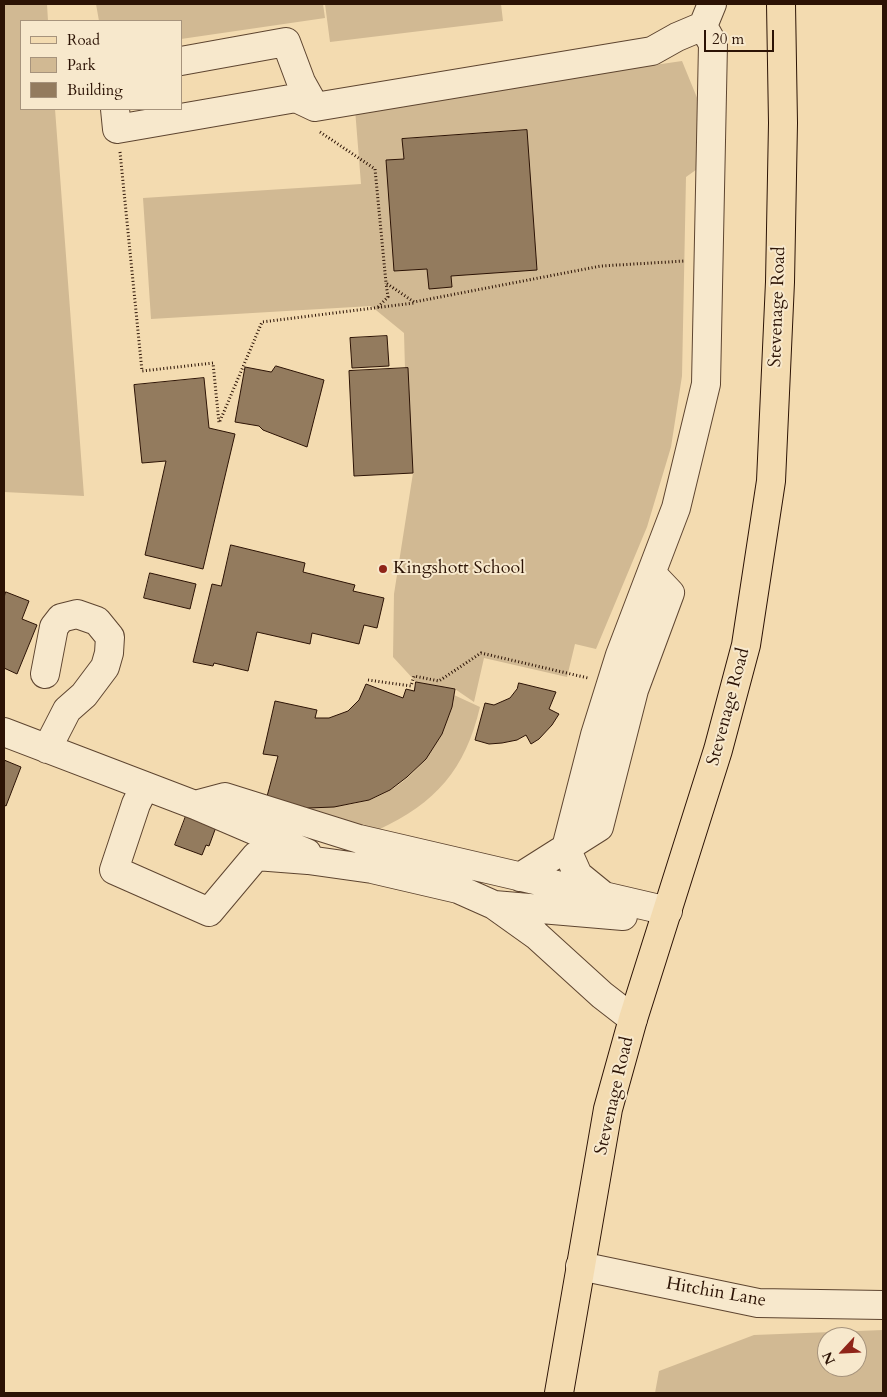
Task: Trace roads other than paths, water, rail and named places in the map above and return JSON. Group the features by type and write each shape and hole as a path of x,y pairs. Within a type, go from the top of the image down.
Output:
{"main road":[{"name":"Stevenage Road","path":"559,1393 608,1109 633,1019 718,750 746,645 771,481 780,282 781,4"}],"street":[{"path":"116,119 296,98 315,107 652,51 708,15 712,44 710,260 706,384 676,508 620,655 622,686 598,827 520,877"},
{"path":"182,61 286,42 301,82 315,107"},
{"path":"45,674 54,627 60,618 77,614 97,621 110,637 109,653 105,667 84,695 67,710 47,749"},
{"path":"4,732 195,805 331,863"},
{"path":"145,786 136,804 114,870 209,912 256,856 372,869 458,889 494,905 536,935 602,995 633,1019"},
{"path":"195,805 225,797 359,838 605,897 666,919"},
{"path":"566,848 578,875 605,897"},
{"path":"494,905 666,919"},
{"name":"Hitchin Lane","path":"580,1266 758,1303 883,1305"}],"place":[{"name":"Kingshott School","path":"383,569"}]}
